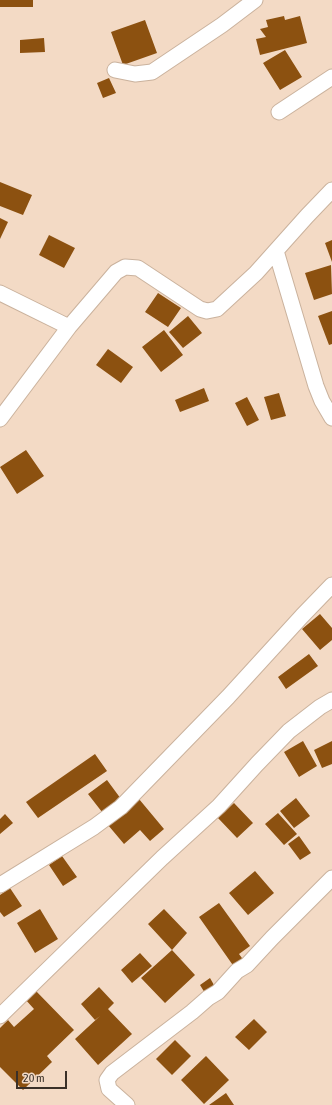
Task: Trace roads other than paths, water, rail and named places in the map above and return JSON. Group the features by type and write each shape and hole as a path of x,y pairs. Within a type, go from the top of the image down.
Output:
{"street":[{"path":"115,70 135,74 152,72 222,25 255,0"},
{"path":"279,112 332,78"},
{"path":"0,420 69,327 116,272 125,267 138,268 200,309 207,312 217,309 256,273 332,190"},
{"path":"276,251 316,386 322,401 332,418"},
{"path":"0,293 69,327"},
{"path":"0,885 94,827 121,807 228,697 332,585"},
{"path":"0,1016 157,864 220,806 289,731 320,707 332,700"},
{"path":"127,1105 109,1089 107,1080 112,1073 208,998 218,992 237,971 246,965 332,878"}]}
